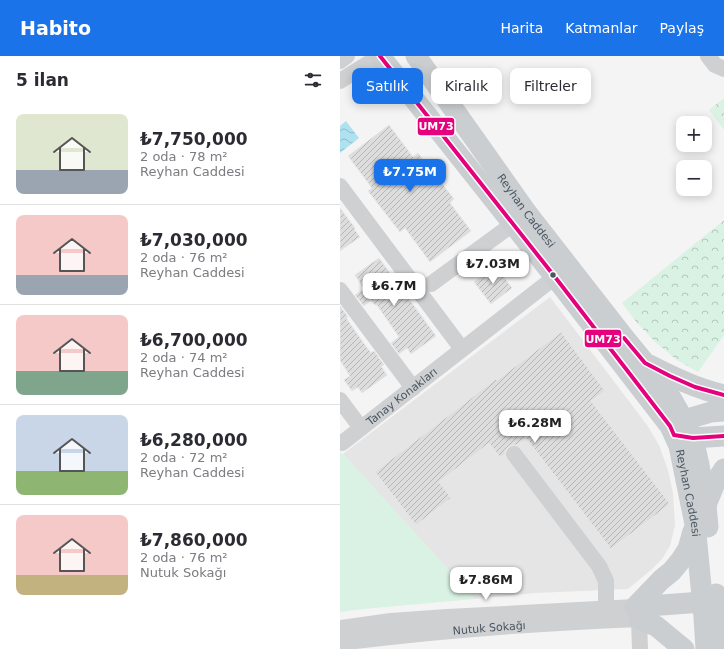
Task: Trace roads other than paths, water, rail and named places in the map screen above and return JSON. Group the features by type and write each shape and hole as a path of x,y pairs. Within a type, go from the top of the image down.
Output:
{"main road":[{"name":"Reyhan Caddesi","path":"380,56 626,340 671,398 684,431 679,446 708,610 706,649"},
{"name":"Reyhan Caddesi","path":"416,56 520,219 555,277 670,426 684,431"},
{"path":"645,363 695,387 724,395"},
{"path":"684,431 711,412 724,412"},
{"path":"684,431 724,436"},
{"path":"684,431 699,465 706,505 708,610 722,649"},
{"path":"706,505 715,483 724,469"},
{"path":"637,613 661,580 682,560 688,549 694,524"},
{"path":"637,613 708,610"},
{"path":"637,613 656,626 684,649"}],"street":[{"path":"340,60 347,56"},
{"path":"340,81 380,56"},
{"path":"708,56 715,65 724,68"},
{"path":"340,186 462,349"},
{"path":"432,284 520,219"},
{"name":"Tanay Konakları","path":"340,442 342,443 555,277"},
{"path":"340,290 413,388"},
{"path":"340,400 361,428"},
{"path":"514,454 599,566 606,581 606,608"},
{"name":"Nutuk Sokağı","path":"340,628 391,621 606,608 637,613"},
{"path":"637,613 640,649"},
{"name":"Nutuk Sokağı","path":"340,642 553,623 637,613"}],"water":[{"path":"346,121 359,138 340,153 340,126"}]}
